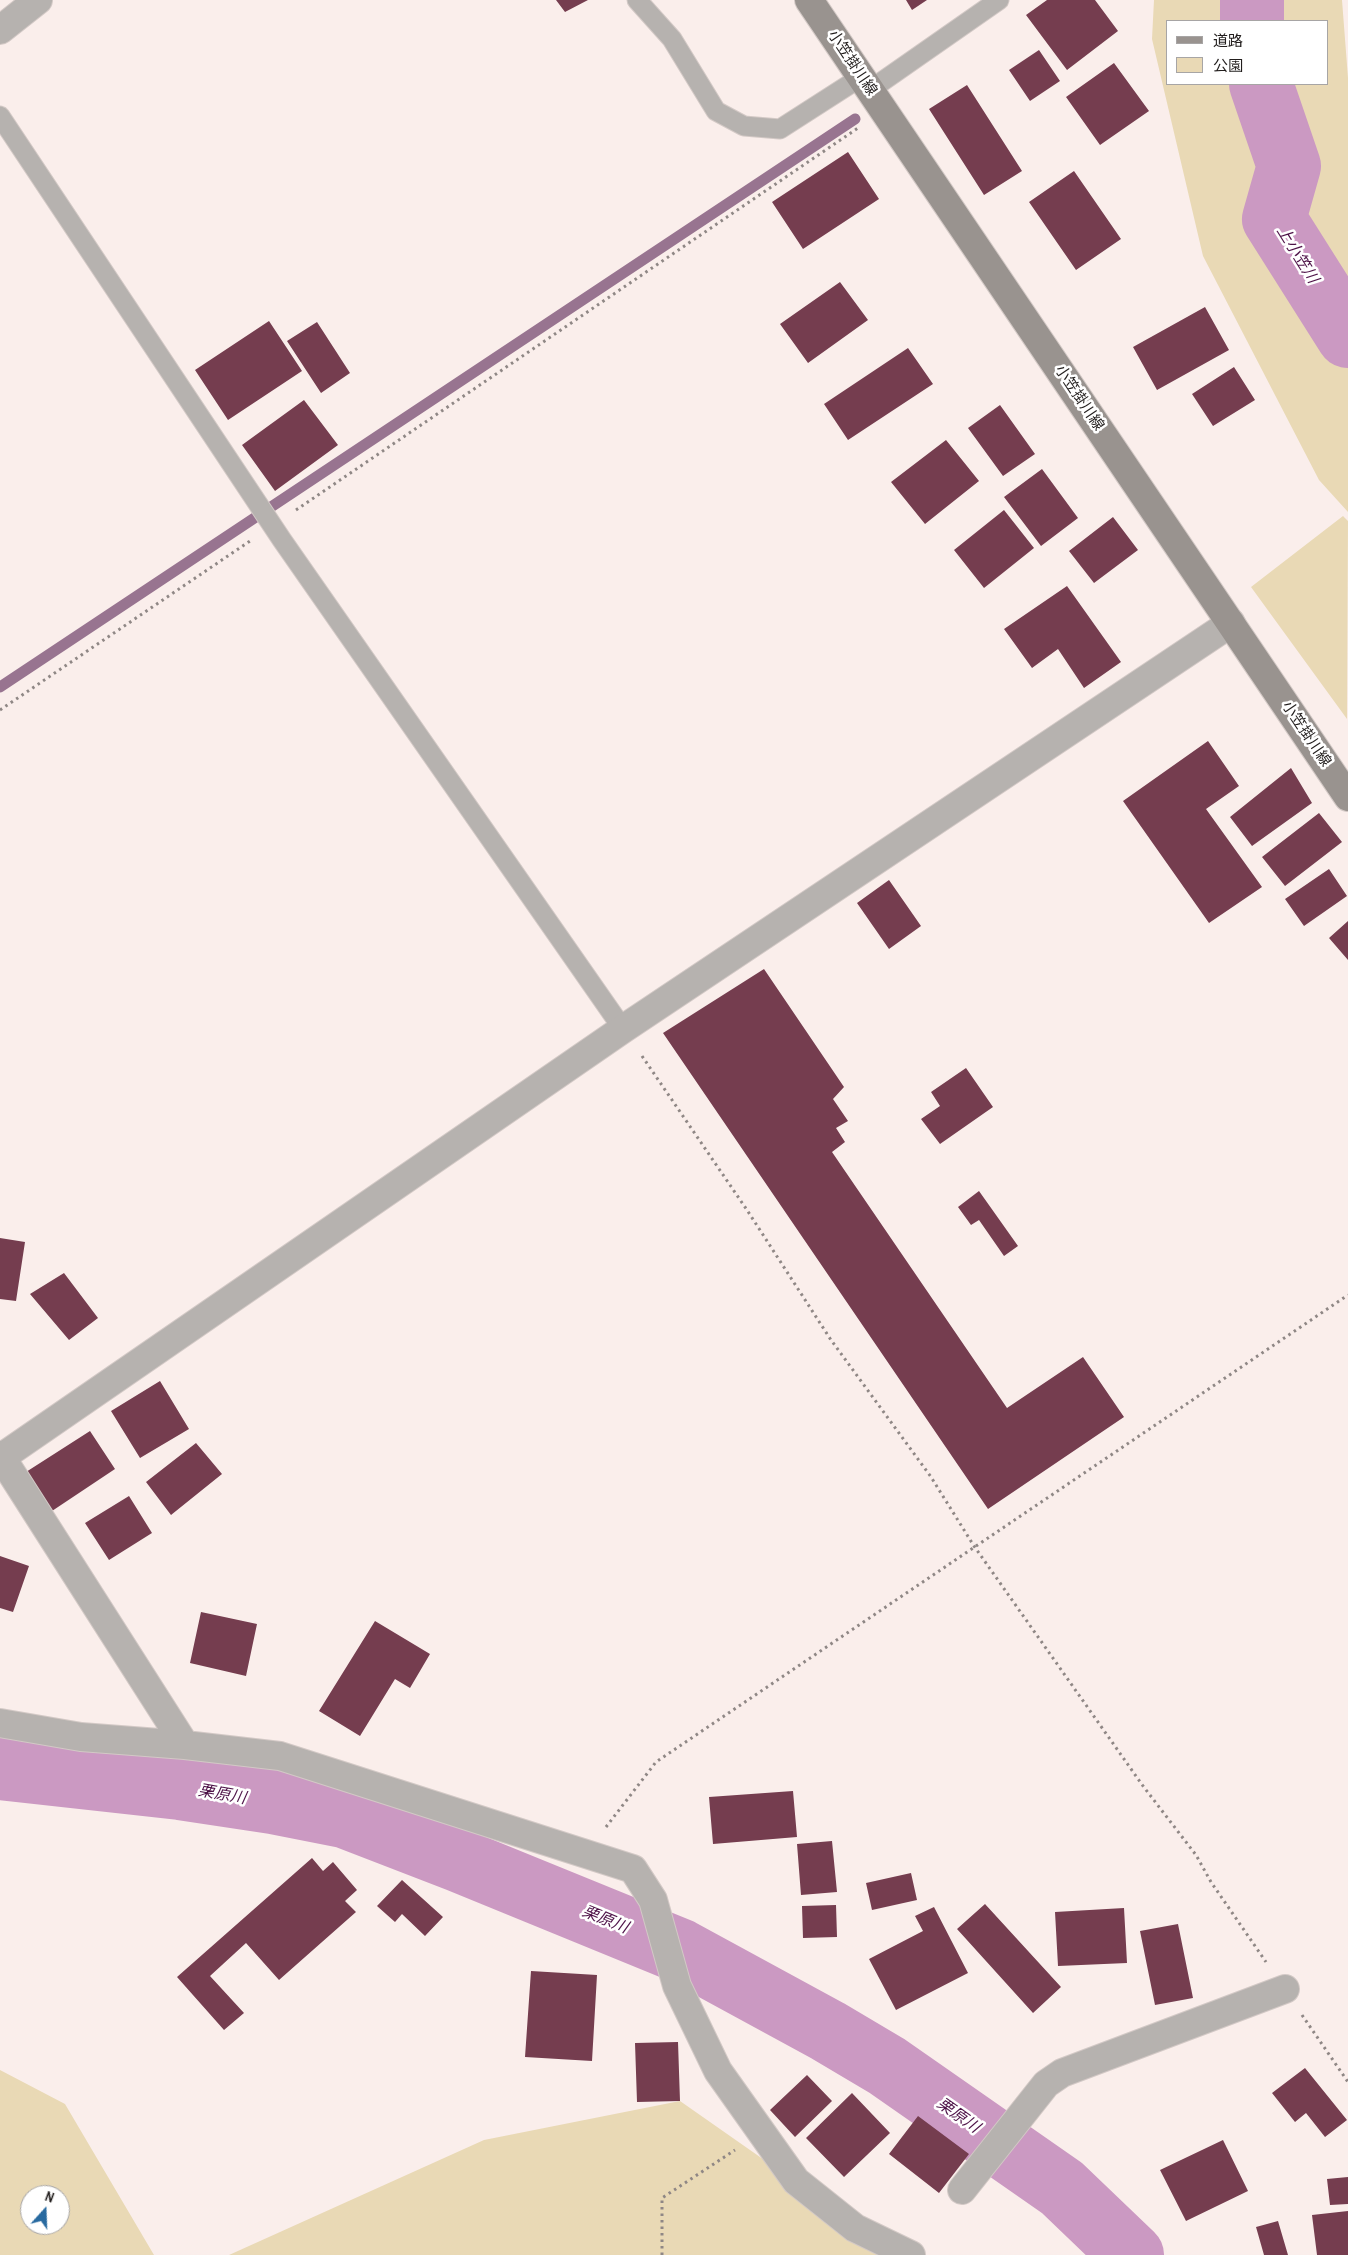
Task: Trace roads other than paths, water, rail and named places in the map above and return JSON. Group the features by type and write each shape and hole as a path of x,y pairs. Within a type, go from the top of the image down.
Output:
{"main road":[{"name":"小笠掛川線","path":"809,0 1348,797"}],"street":[{"path":"0,30 38,0"},
{"path":"185,1745 1,1456 623,1029 1231,623"},
{"path":"0,1723 81,1737 185,1745 280,1756 584,1855 633,1869 653,1900 677,1986 718,2071 796,2181 855,2228 911,2255"},
{"path":"962,2190 1046,2084 1062,2073 1285,1989"}],"lane":[{"path":"637,0 672,39 716,110 744,126 780,129 872,92 999,0"},
{"path":"0,116 271,524 623,1029"}],"waterway":[{"name":"上小笠川","path":"1252,0 1252,20"},
{"name":"上小笠川","path":"1261,85 1289,166 1274,219 1348,336"},
{"path":"0,687 855,119"},
{"name":"栗原川","path":"0,1768 180,1788 273,1802 344,1816 458,1860 681,1951 828,2031 887,2066 1062,2188 1132,2255"}]}
